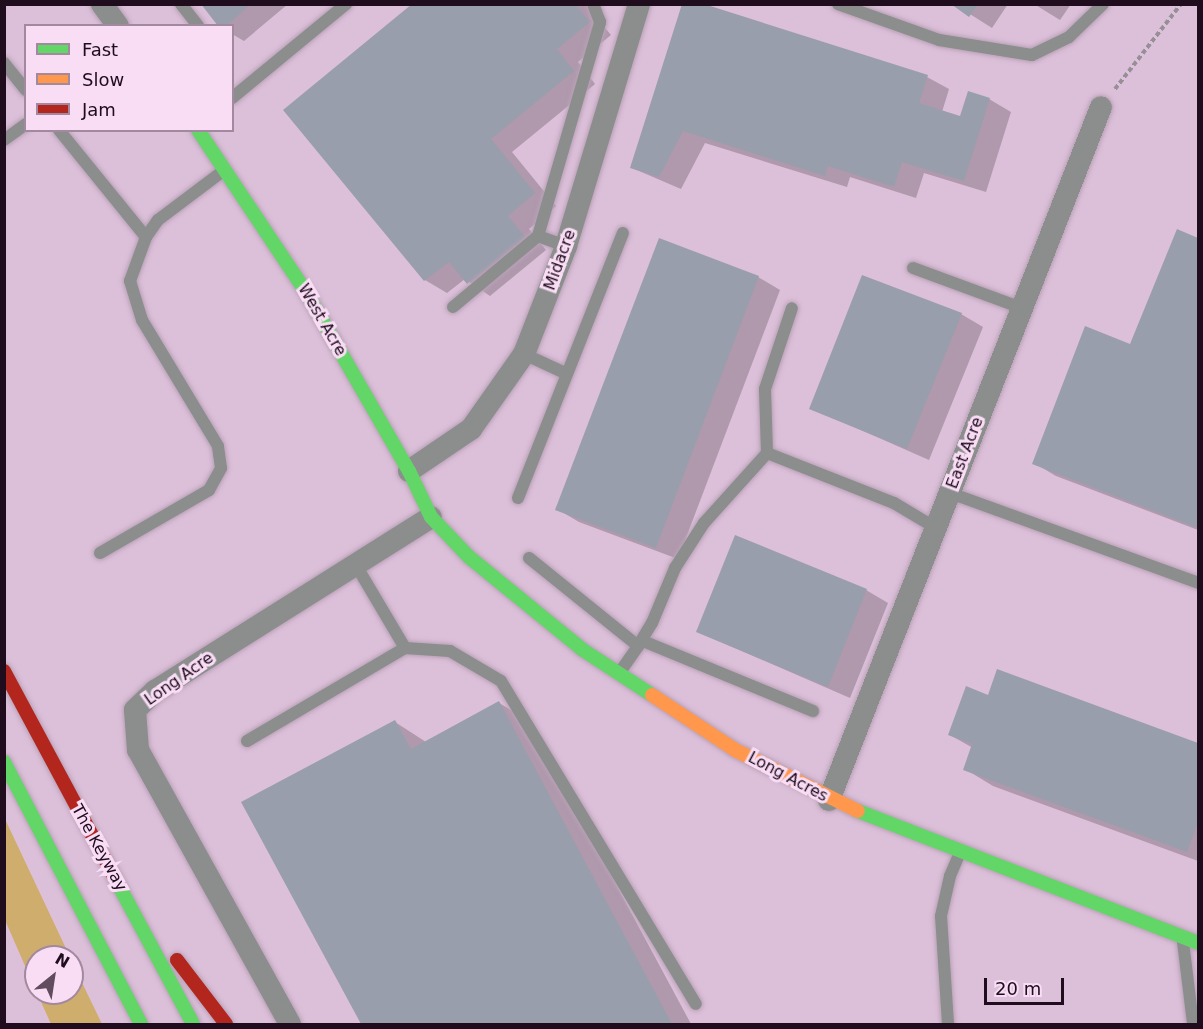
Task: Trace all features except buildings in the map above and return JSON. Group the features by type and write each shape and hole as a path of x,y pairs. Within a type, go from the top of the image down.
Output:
{"main road":[{"name":"West Acre","path":"199,132 226,168 306,292 410,471 432,517"},
{"name":"Long Acres","path":"432,517 477,564 618,674 735,750 829,800 1198,943"},
{"name":"The Keyway","path":"4,671 193,1024"},
{"path":"4,762 141,1024"},
{"path":"121,887 226,1024"},
{"path":"98,944 131,1024"}],"street":[{"path":"102,4 117,24"},
{"name":"Midacre","path":"410,471 471,429 524,354 566,246 639,4"},
{"name":"East Acre","path":"829,800 1101,106"},
{"name":"Long Acre","path":"290,1024 138,750 135,710 156,692 432,517"}],"lane":[{"path":"181,4 196,24"},
{"path":"234,96 346,4"},
{"path":"453,307 538,236 600,22 593,4"},
{"path":"838,4 939,40 1032,55 1070,37 1103,4"},
{"path":"4,63 24,88"},
{"path":"4,140 24,125"},
{"path":"61,132 146,237"},
{"path":"100,553 209,490 221,468 218,446 142,320 130,281 146,237 158,220 226,168"},
{"path":"518,498 623,233"},
{"path":"538,236 566,246"},
{"path":"913,268 1022,308"},
{"path":"618,674 641,644 675,568 704,523 767,453 765,389 792,308"},
{"path":"524,354 567,374"},
{"path":"767,453 894,503 936,528"},
{"path":"950,493 1198,583"},
{"path":"529,558 641,644 813,711"},
{"path":"356,565 405,648"},
{"path":"247,741 405,648 450,651 501,681 696,1004"},
{"path":"948,1024 941,916 950,876 961,852"},
{"path":"1183,937 1193,1024"}],"path":[{"path":"1101,106 1181,4"}],"shaded area":[{"path":"5,819 64,945 24,945 24,964 5,920"},
{"path":"84,987 102,1024 51,1024 42,1005 84,1005"}],"traffic: fast":[{"path":"199,132 306,292 409,471 431,517 469,557 583,650 652,695"},
{"path":"4,762 141,1024"},
{"path":"858,811 1198,943"},
{"path":"118,884 193,1024"}],"traffic: slow":[{"path":"652,695 735,750 858,811"}],"traffic: jam":[{"path":"4,671 118,884"},
{"path":"177,960 226,1024"}]}
